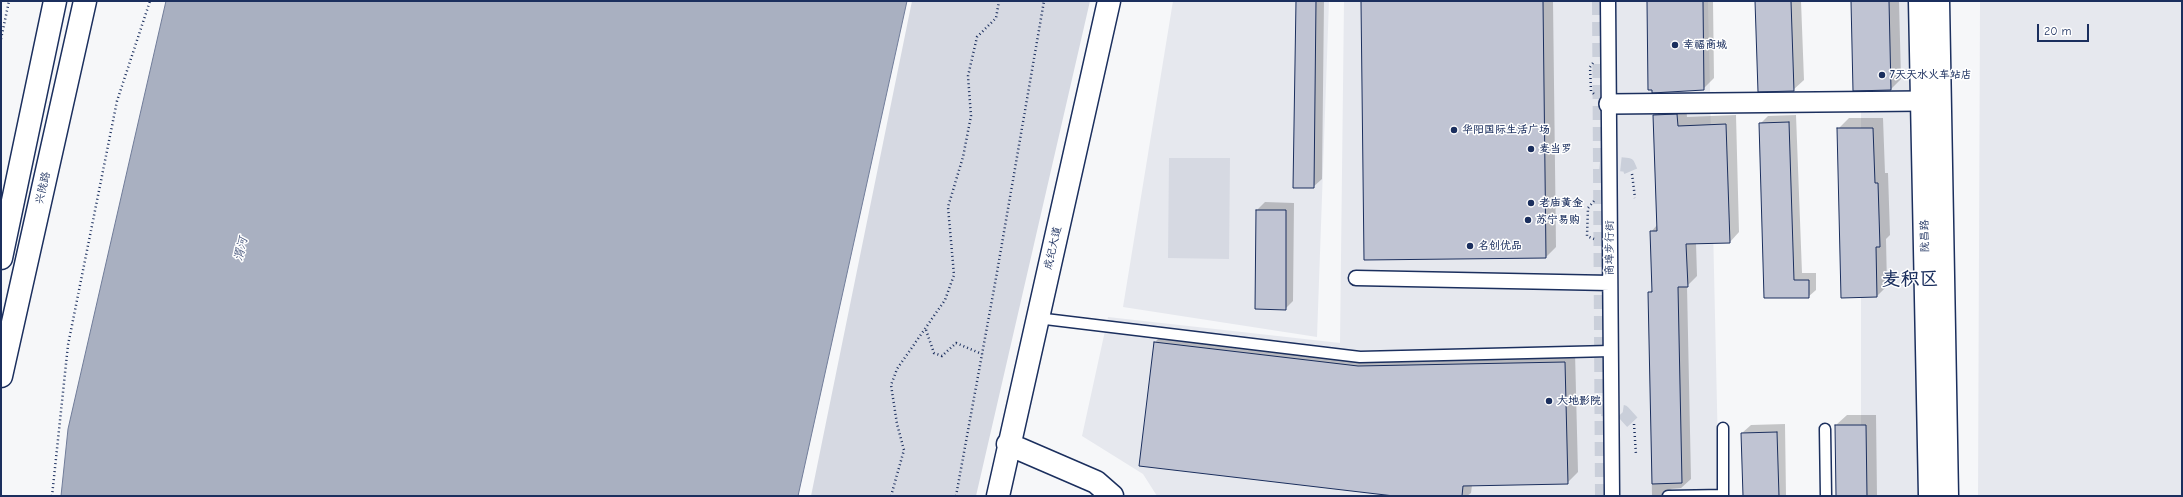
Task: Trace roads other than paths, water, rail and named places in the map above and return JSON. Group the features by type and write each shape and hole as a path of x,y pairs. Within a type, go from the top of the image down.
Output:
{"main road":[{"path":"1,258 55,1"},
{"name":"兴陇路","path":"1,376 85,1"},
{"name":"成纪大道","path":"998,496 1008,444 1109,1"},
{"name":"陇昌路","path":"1920,1 1930,496"},
{"name":"陇昌路","path":"1938,1 1947,496"},
{"path":"1008,444 1096,482 1112,496"}],"street":[{"name":"商埠步行街","path":"1608,1 1612,496"},
{"path":"1609,104 1922,101"},
{"path":"1356,278 1610,283"}],"lane":[{"path":"1037,318 1360,357 1611,351"},
{"path":"1668,496 1723,495 1723,428"},
{"path":"1825,429 1826,496"}],"water":[{"name":"渭河","path":"166,1 907,1 798,496 61,496 68,429"}],"tunnel":[{"path":"1599,1 1602,496"},
{"path":"1600,162 1628,165 1632,174"},
{"path":"1602,409 1623,412 1634,424"}],"place":[{"name":"幸福商城","path":"1675,45"},
{"name":"7天天水火车站店","path":"1882,75"},
{"name":"华阳国际生活广场","path":"1454,130"},
{"name":"麦当罗","path":"1531,149"},
{"name":"老庙黄金","path":"1531,203"},
{"name":"苏宁易购","path":"1528,220"},
{"name":"名创优品","path":"1470,246"},
{"name":"大地影院","path":"1549,401"}],"district":[{"name":"麦积区","path":"1910,280"}]}
